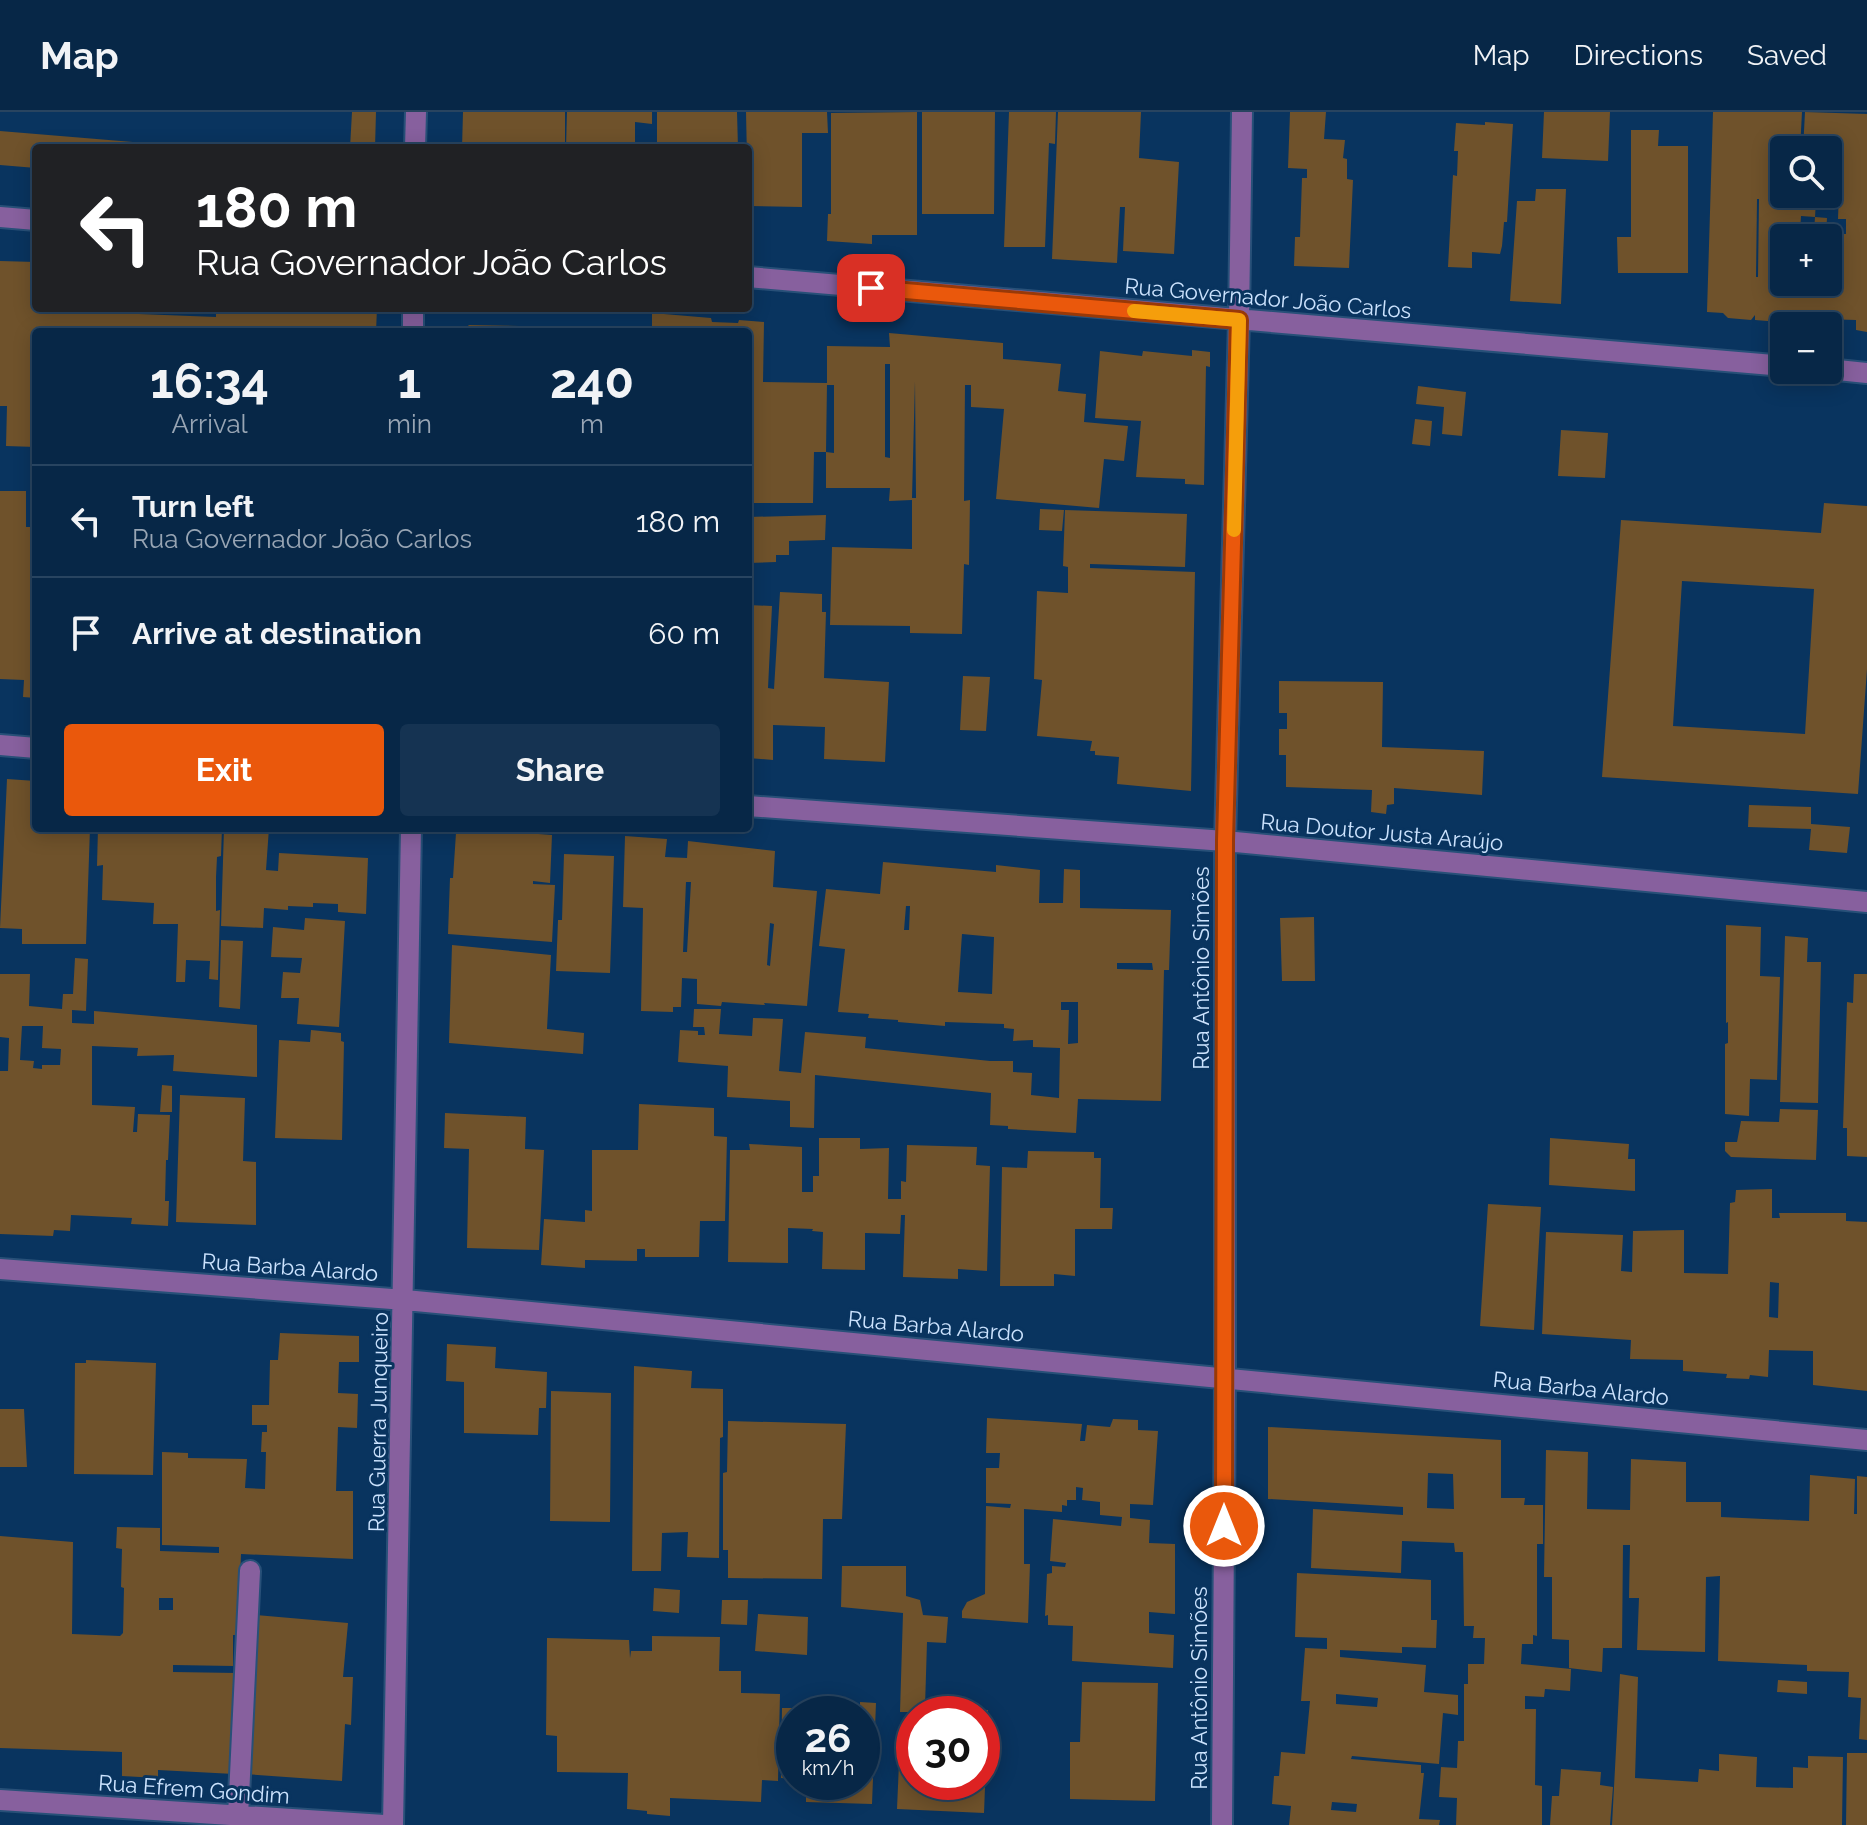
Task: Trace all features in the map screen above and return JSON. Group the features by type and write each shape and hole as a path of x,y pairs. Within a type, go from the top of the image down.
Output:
{"street":[{"path":"415,144 416,112"},
{"name":"Rua Antônio Simões","path":"1222,1825 1225,841 1242,112"},
{"path":"0,217 32,220"},
{"name":"Rua Governador João Carlos","path":"752,277 1770,365"},
{"path":"1842,370 1867,373"},
{"path":"0,745 32,748"},
{"name":"Rua Doutor Justa Araújo","path":"752,806 1225,841 1867,902"},
{"name":"Rua Guerra Junqueiro","path":"393,1825 405,1300 411,832"},
{"name":"Rua Barba Alardo","path":"0,1269 405,1300 1867,1440"},
{"path":"238,1816 250,1571"},
{"name":"Rua Efrem Gondim","path":"0,1800 384,1825"}],"building":[{"path":"352,112 376,112 375,144 350,144"},
{"path":"463,112 565,112 565,144 462,144"},
{"path":"567,112 652,112 652,124 635,122 635,144 566,144"},
{"path":"657,112 737,112 738,144 657,144"},
{"path":"746,112 827,112 828,133 802,133 802,207 752,206 752,144 747,144"},
{"path":"917,112 917,235 872,235 872,244 827,241 828,214 831,214 831,113"},
{"path":"922,112 995,112 994,214 922,214"},
{"path":"1009,112 1056,112 1055,144 1049,143 1045,247 1004,247"},
{"path":"1058,112 1141,112 1139,158 1179,162 1174,254 1123,251 1125,207 1120,207 1117,263 1052,259"},
{"path":"1290,112 1326,112 1324,139 1345,140 1343,158 1347,159 1347,179 1353,180 1349,268 1294,266 1295,237 1300,237 1302,178 1307,178 1307,169 1288,168"},
{"path":"1544,112 1610,112 1608,161 1542,158"},
{"path":"1713,112 1802,112 1801,136 1770,136 1770,208 1816,208 1815,217 1801,216 1801,224 1770,224 1770,296 1842,296 1842,234 1846,234 1846,219 1838,219 1838,208 1842,208 1842,136 1804,136 1805,112 1867,114 1867,332 1856,330 1856,320 1842,320 1842,312 1770,312 1770,321 1755,320 1755,315 1751,320 1728,318 1723,313 1707,312","holes":["1759,199 1758,277 1756,277"]},
{"path":"1485,122 1513,124 1507,222 1504,222 1500,254 1472,252 1472,268 1448,267 1453,175 1457,176 1458,151 1454,151 1456,123 1485,125"},
{"path":"1631,130 1659,130 1658,146 1688,146 1688,273 1618,273 1617,237 1631,237"},
{"path":"0,131 157,144 32,144 32,168 0,165"},
{"path":"1536,189 1566,189 1561,304 1510,301 1517,201 1535,201"},
{"path":"1815,217 1827,218 1827,224 1815,224"},
{"path":"0,261 32,262 32,312 216,317 216,312 377,312 376,328 32,328 32,447 6,446 7,406 0,406"},
{"path":"652,313 711,318 712,322 764,322 763,382 827,383 826,452 814,452 813,503 752,503 752,328 652,328"},
{"path":"469,325 563,327 563,328 466,328"},
{"path":"889,333 1003,343 1003,359 1061,364 1058,391 1086,394 1084,422 1128,426 1124,461 1104,459 1099,508 996,499 1004,409 971,407 971,385 965,385 964,501 970,500 969,565 964,564 962,634 910,633 910,626 830,625 832,547 912,549 912,500 889,501 890,488 826,488 826,452 834,453 834,385 827,385 827,346 890,347","holes":["885,364 890,364 890,458 885,457","915,381 916,498 912,498"]},
{"path":"1192,350 1210,352 1210,367 1206,366 1204,485 1185,484 1185,479 1136,477 1141,421 1095,418 1100,351 1142,356 1143,351 1192,356"},
{"path":"1418,386 1466,392 1462,436 1442,434 1444,407 1416,404"},
{"path":"1415,419 1432,421 1430,446 1412,444"},
{"path":"1561,430 1608,433 1605,478 1558,476"},
{"path":"0,491 26,491 26,527 32,527 32,698 23,697 24,680 0,679"},
{"path":"1824,503 1867,506 1867,669 1858,794 1602,777 1621,520 1821,533","holes":["1682,581 1814,589 1805,734 1673,726"]},
{"path":"1040,509 1064,510 1062,531 1039,530"},
{"path":"1065,510 1187,514 1185,567 1090,564 1090,568 1195,572 1191,791 1117,784 1119,757 1095,755 1095,751 1090,751 1092,741 1037,736 1042,680 1034,679 1037,591 1068,593 1068,567 1063,566"},
{"path":"826,515 825,540 789,541 789,555 776,555 776,562 752,563 752,517"},
{"path":"780,592 822,594 822,612 826,612 824,678 889,682 885,762 824,759 825,727 773,725 773,760 752,758 752,605 772,606 768,688 774,689"},
{"path":"963,676 990,677 986,731 960,730"},
{"path":"1279,681 1383,682 1382,747 1484,751 1482,795 1394,788 1394,804 1387,805 1386,814 1371,812 1372,790 1286,787 1286,755 1279,755 1279,729 1287,729 1287,713 1279,713"},
{"path":"7,779 32,781 32,832 90,832 86,944 22,944 22,929 0,928"},
{"path":"1749,805 1811,807 1811,824 1850,827 1847,853 1809,850 1811,829 1748,827"},
{"path":"98,832 222,832 216,877 216,911 220,910 218,980 209,979 210,961 186,960 185,982 176,982 178,924 153,924 154,903 102,900 103,865 97,866"},
{"path":"224,832 269,832 266,870 278,871 279,853 368,858 366,914 338,912 338,904 313,903 313,907 288,906 288,910 264,908 263,928 221,926"},
{"path":"456,833 552,835 550,883 533,881 533,884 555,885 552,942 448,934 450,878 453,878"},
{"path":"625,836 667,839 665,857 687,858 688,841 775,851 773,887 817,891 807,1006 722,1002 721,1006 697,1004 697,979 682,978 681,1007 673,1007 673,1012 641,1011 643,908 623,907","holes":["686,882 691,882 687,952 683,952","770,923 774,924 770,966 767,965"]},
{"path":"564,854 614,856 610,973 556,971 558,920 562,920"},
{"path":"883,862 996,872 996,865 1040,870 1039,903 1063,903 1064,869 1080,870 1080,908 1171,910 1169,970 1164,970 1161,1101 1078,1099 1076,1133 1008,1129 1008,1126 990,1125 991,1093 815,1075 814,1128 790,1127 790,1101 727,1097 728,1066 678,1062 680,1030 698,1031 698,1035 705,1035 704,1027 693,1027 694,1009 721,1009 719,1034 752,1036 753,1018 783,1019 779,1071 801,1073 805,1032 866,1037 865,1048 1013,1061 1013,1072 1032,1073 1031,1095 1059,1098 1060,1048 1033,1047 1033,1040 1013,1041 1014,1029 1004,1028 1004,1024 945,1022 945,1026 838,1012 845,949 819,946 826,889 880,894","holes":["906,906 910,906 909,930 904,930","962,934 994,937 992,994 958,992","1117,963 1152,963 1153,970 1117,969","1061,1002 1078,1002 1078,1043 1068,1044 1069,1010 1061,1010"]},
{"path":"1314,917 1315,981 1282,981 1280,918"},
{"path":"305,918 345,921 339,1027 297,1024 299,998 281,998 283,972 300,973 302,958 271,957 273,927 304,930"},
{"path":"1726,925 1761,927 1760,976 1780,977 1777,1080 1750,1079 1749,1116 1725,1114 1725,1044 1728,1043"},
{"path":"1785,936 1808,938 1807,962 1821,962 1818,1103 1780,1102"},
{"path":"221,940 243,941 240,1009 219,1007"},
{"path":"452,945 551,955 547,1029 584,1033 583,1054 449,1043"},
{"path":"75,958 88,959 86,1011 72,1010 72,1023 94,1024 94,1011 257,1025 257,1077 173,1071 174,1055 137,1056 138,1048 92,1046 92,1105 135,1107 133,1132 137,1132 138,1114 170,1115 165,1201 169,1201 168,1226 131,1224 132,1218 71,1215 70,1231 54,1230 53,1236 0,1234 0,1071 8,1071 9,1038 0,1037 0,974 30,974 29,1006 62,1009 63,994 73,994","holes":["22,1026 43,1026 42,1048 61,1049 60,1065 33,1068 34,1061 20,1060"]},
{"path":"1854,974 1867,974 1867,1157 1847,1156 1847,1128 1843,1128 1847,1002 1853,1003"},
{"path":"311,1030 341,1033 341,1041 344,1042 342,1140 275,1138 279,1040 310,1042"},
{"path":"162,1085 172,1086 172,1112 160,1112"},
{"path":"180,1095 245,1098 243,1161 256,1162 256,1225 176,1222"},
{"path":"639,1104 714,1108 714,1136 727,1137 725,1221 700,1221 699,1257 645,1257 645,1249 637,1249 637,1261 585,1260 585,1268 541,1265 544,1219 585,1222 585,1210 592,1211 592,1150 638,1150"},
{"path":"1780,1109 1818,1110 1816,1160 1731,1157 1725,1151 1725,1142 1737,1142 1741,1121 1779,1122"},
{"path":"445,1113 526,1117 525,1149 544,1150 539,1250 467,1248 469,1149 444,1148"},
{"path":"819,1138 860,1138 860,1149 889,1148 888,1199 901,1199 901,1181 906,1182 907,1145 977,1147 976,1165 990,1166 987,1271 958,1269 958,1279 903,1277 905,1215 901,1215 900,1234 865,1233 865,1270 822,1269 823,1232 813,1229 788,1228 788,1263 728,1262 730,1150 750,1150 749,1144 802,1147 802,1192 813,1192 813,1176 819,1176"},
{"path":"1550,1138 1629,1144 1628,1159 1635,1159 1635,1191 1549,1185"},
{"path":"1028,1151 1094,1152 1094,1158 1101,1158 1100,1208 1113,1208 1112,1229 1075,1229 1075,1276 1054,1274 1054,1286 1000,1286 1002,1167 1027,1168"},
{"path":"1772,1189 1772,1218 1780,1218 1779,1213 1846,1213 1846,1221 1867,1222 1867,1391 1813,1385 1813,1351 1769,1350 1768,1377 1750,1375 1749,1379 1726,1378 1727,1374 1683,1371 1683,1360 1630,1359 1631,1340 1542,1334 1546,1232 1623,1235 1621,1271 1632,1272 1633,1231 1684,1230 1684,1273 1728,1274 1730,1203 1735,1202 1736,1190","holes":["1770,1282 1779,1283 1778,1318 1769,1317"]},
{"path":"1488,1204 1541,1207 1534,1330 1480,1326"},
{"path":"280,1333 359,1336 359,1362 339,1362 338,1393 358,1394 357,1428 338,1427 336,1491 353,1491 353,1559 241,1554 238,1635 233,1635 233,1666 173,1665 173,1672 237,1673 234,1774 158,1770 158,1778 122,1776 122,1752 0,1748 0,1536 73,1542 72,1634 120,1636 123,1633 124,1588 121,1587 122,1549 116,1548 117,1527 160,1528 160,1551 219,1553 219,1547 162,1545 162,1452 188,1453 188,1458 247,1459 245,1488 265,1489 266,1452 261,1452 262,1432 267,1432 267,1425 252,1425 252,1405 269,1405 270,1360 278,1360","holes":["159,1598 173,1598 173,1610 159,1610"]},
{"path":"447,1344 496,1347 495,1368 547,1372 546,1408 539,1408 538,1435 464,1433 464,1382 446,1381"},
{"path":"86,1360 156,1363 153,1475 74,1474 75,1363 86,1363"},
{"path":"634,1366 692,1371 691,1388 723,1389 719,1558 687,1557 688,1532 662,1533 661,1571 632,1571"},
{"path":"551,1391 611,1393 610,1522 550,1521"},
{"path":"0,1409 24,1409 27,1467 0,1467"},
{"path":"987,1418 1082,1424 1080,1441 1085,1441 1087,1425 1110,1427 1113,1419 1138,1420 1138,1430 1158,1431 1153,1505 1130,1504 1130,1518 1150,1520 1149,1543 1175,1544 1175,1614 1149,1612 1149,1633 1174,1635 1173,1668 1072,1661 1073,1626 1048,1625 1048,1615 1045,1616 1047,1574 1052,1573 1052,1566 1065,1567 1066,1563 1050,1561 1053,1519 1121,1526 1122,1517 1100,1515 1100,1502 1082,1500 1083,1488 1076,1487 1076,1500 1067,1500 1067,1506 1062,1505 1062,1512 1024,1509 1024,1564 1030,1564 1028,1623 962,1618 967,1602 985,1594 986,1506 1010,1508 1011,1504 986,1503 986,1468 999,1468 1000,1453 986,1453"},
{"path":"728,1421 846,1424 842,1519 823,1519 822,1579 728,1578 728,1550 723,1550 723,1473 727,1472"},
{"path":"1268,1427 1501,1440 1501,1498 1525,1498 1524,1505 1543,1505 1543,1544 1537,1544 1537,1636 1533,1635 1533,1644 1522,1644 1521,1664 1571,1669 1570,1691 1545,1689 1544,1697 1525,1696 1525,1709 1536,1709 1535,1785 1542,1786 1542,1825 1456,1825 1457,1798 1439,1797 1441,1767 1457,1768 1458,1741 1464,1741 1464,1684 1468,1684 1468,1664 1484,1664 1485,1638 1473,1638 1474,1626 1464,1626 1463,1552 1455,1552 1454,1543 1402,1541 1401,1573 1311,1568 1313,1509 1403,1515 1403,1507 1268,1499","holes":["1428,1473 1453,1474 1454,1509 1427,1508"]},
{"path":"1546,1450 1588,1452 1587,1509 1630,1510 1631,1459 1686,1462 1686,1502 1721,1502 1721,1517 1809,1521 1810,1475 1855,1479 1854,1514 1857,1514 1857,1476 1867,1477 1867,1740 1859,1739 1861,1698 1848,1697 1849,1672 1807,1671 1807,1665 1718,1661 1720,1576 1706,1577 1705,1652 1637,1650 1639,1598 1629,1598 1630,1545 1623,1545 1622,1648 1603,1648 1602,1672 1569,1668 1569,1640 1552,1639 1552,1577 1544,1577"},
{"path":"842,1566 906,1566 906,1596 920,1600 923,1615 948,1617 946,1643 927,1642 925,1696 900,1696 903,1613 841,1607"},
{"path":"1297,1573 1431,1580 1431,1620 1437,1620 1436,1648 1402,1647 1402,1653 1340,1650 1340,1657 1426,1665 1424,1692 1458,1695 1458,1715 1443,1713 1439,1764 1352,1756 1351,1759 1421,1765 1421,1773 1424,1773 1419,1819 1440,1820 1439,1825 1289,1825 1291,1806 1272,1804 1274,1776 1279,1776 1281,1752 1305,1754 1310,1701 1301,1701 1305,1648 1327,1649 1327,1638 1295,1637","holes":["1336,1694 1378,1698 1377,1707 1336,1704","1332,1802 1357,1804 1356,1812 1331,1810"]},
{"path":"654,1588 680,1590 679,1613 653,1611"},
{"path":"722,1600 748,1600 747,1625 721,1624"},
{"path":"758,1614 808,1617 807,1655 755,1651"},
{"path":"256,1615 348,1623 343,1677 353,1677 351,1725 345,1724 342,1781 244,1774"},
{"path":"652,1636 720,1637 719,1671 741,1671 741,1693 780,1694 776,1696 776,1781 762,1780 761,1802 670,1798 670,1816 647,1814 647,1811 627,1809 628,1773 557,1772 557,1736 546,1735 547,1638 629,1640 630,1658 631,1651 652,1651"},
{"path":"1620,1674 1638,1677 1635,1778 1698,1782 1699,1769 1719,1771 1719,1754 1757,1757 1756,1787 1793,1788 1793,1767 1808,1768 1808,1756 1843,1757 1842,1825 1612,1825"},
{"path":"1778,1680 1807,1682 1807,1694 1777,1692"},
{"path":"1082,1682 1158,1683 1155,1801 1070,1799 1070,1742 1080,1742"},
{"path":"1847,1753 1867,1753 1867,1825 1846,1825"},
{"path":"1561,1769 1601,1772 1600,1785 1613,1787 1610,1825 1550,1825 1552,1796 1559,1796"},
{"path":"806,1800 872,1800 872,1804"},
{"path":"897,1800 985,1800 984,1813 897,1809"}],"slow traffic":[{"path":"1134,311 1239,320 1234,530"}],"route":[{"path":"871,288 1239,320 1225,841 1224,1526"}]}
